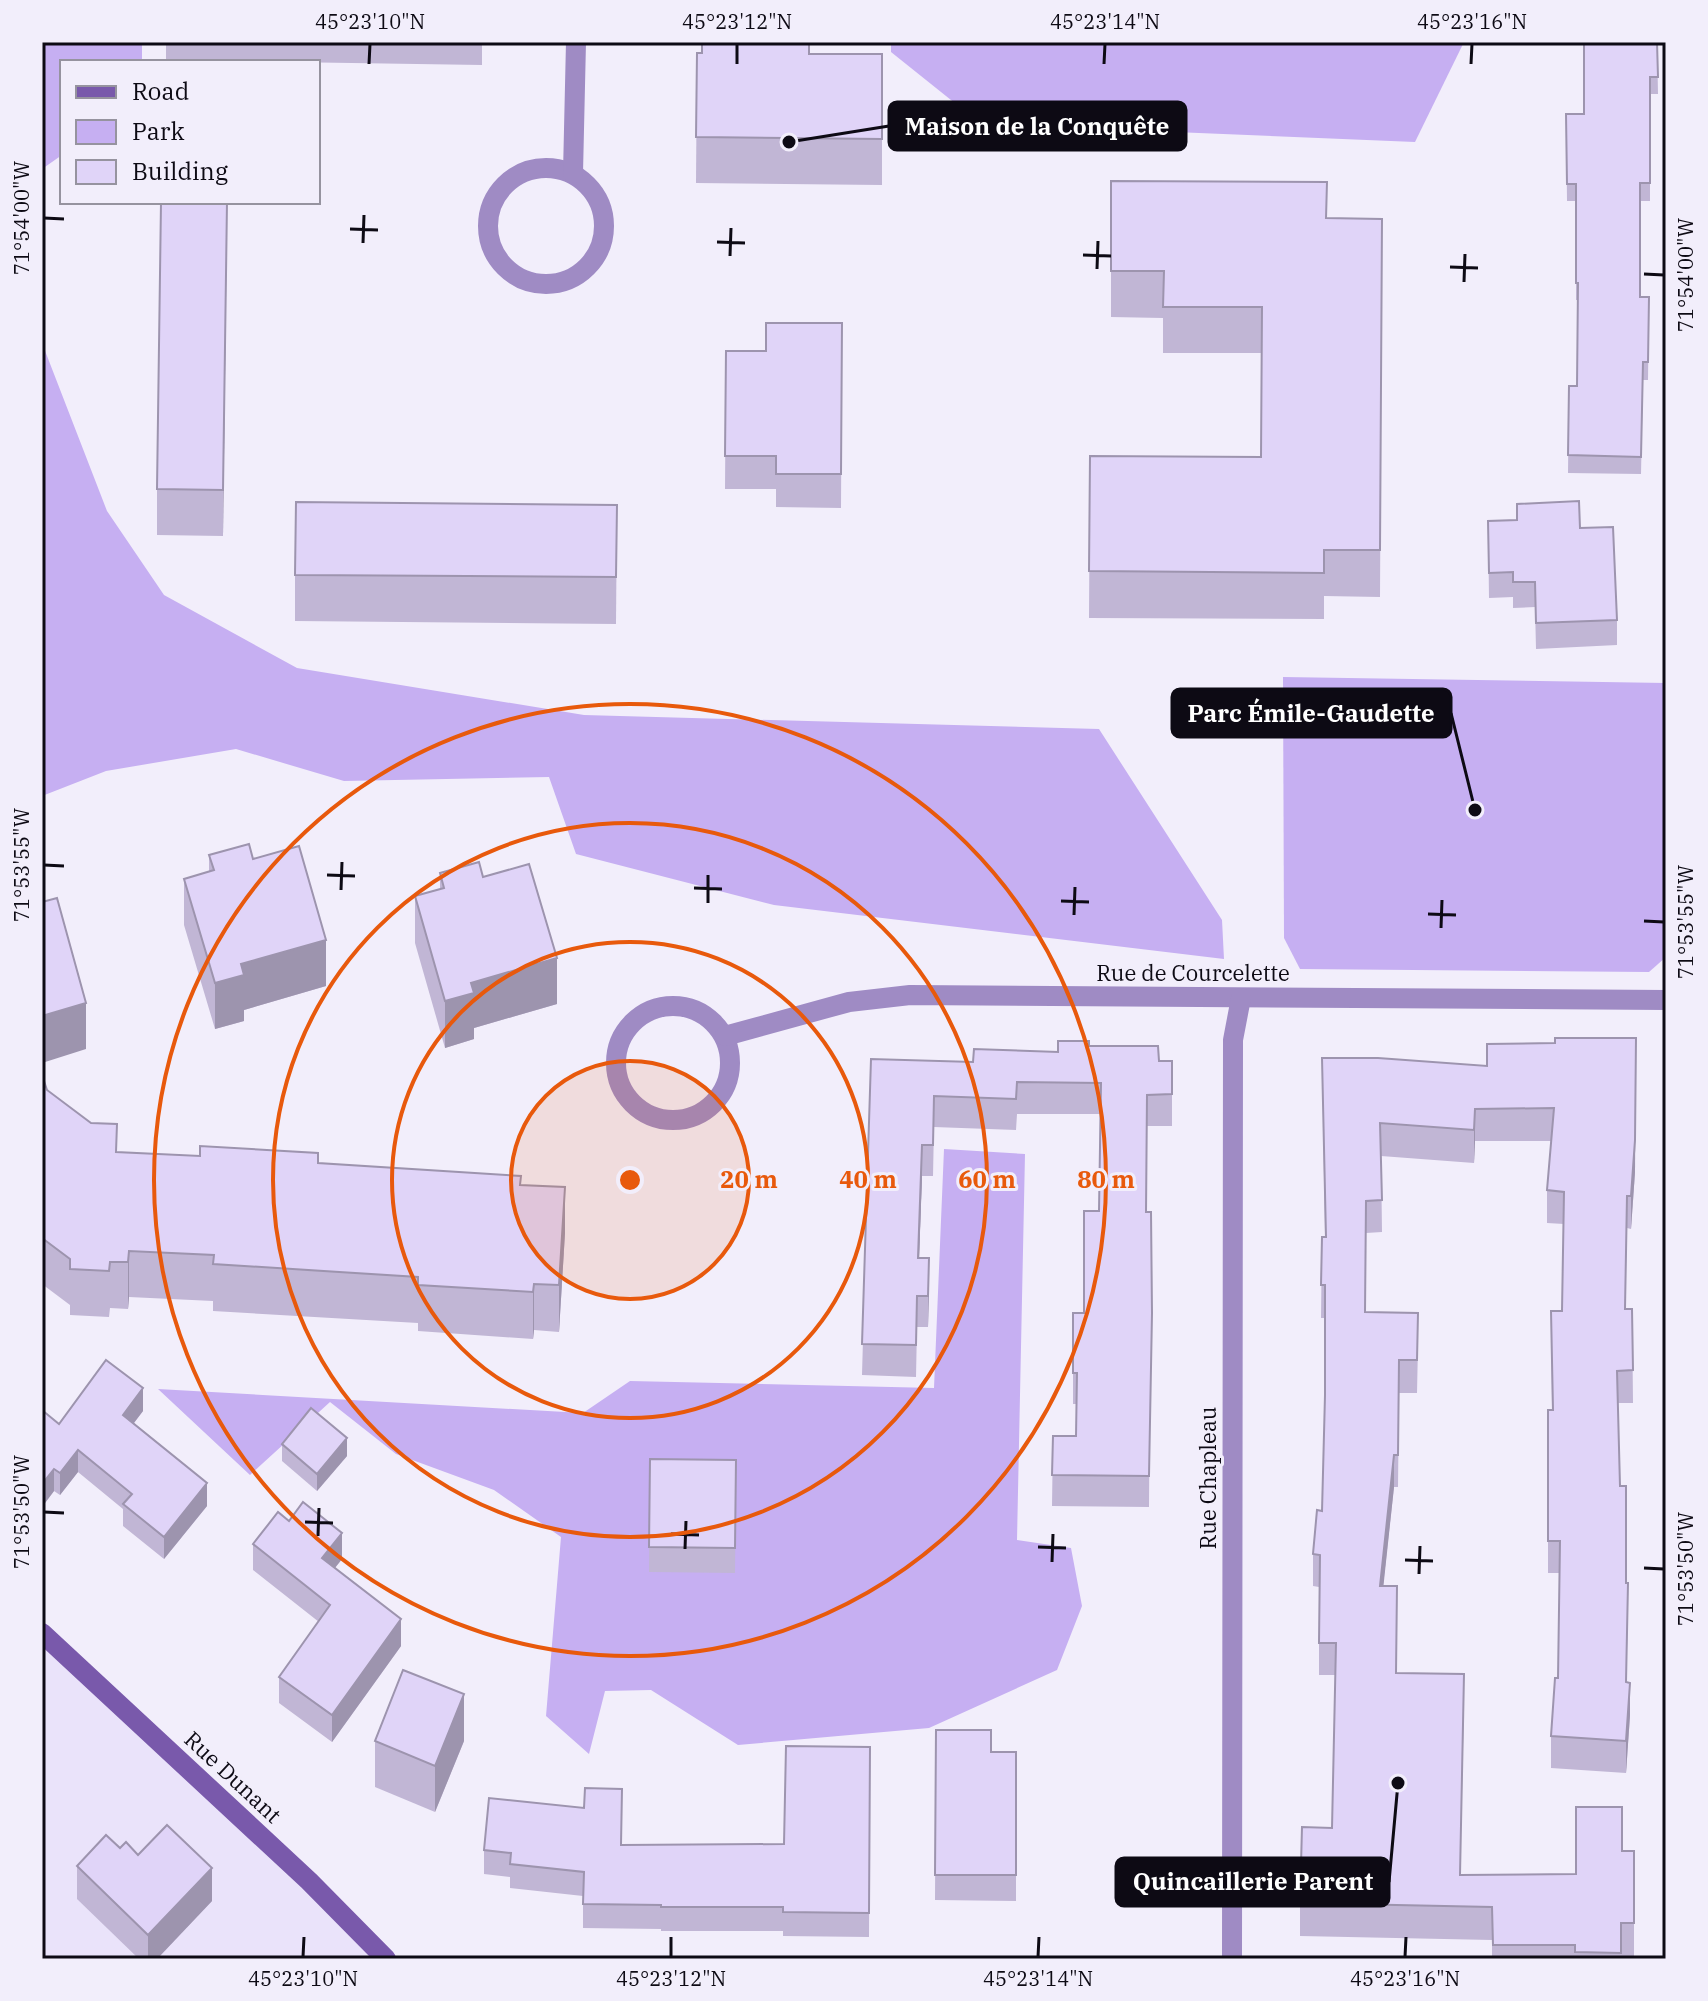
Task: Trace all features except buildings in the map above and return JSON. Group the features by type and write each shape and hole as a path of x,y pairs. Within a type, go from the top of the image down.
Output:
{"street":[{"path":"573,173 576,42"},
{"path":"554,167 573,173 587,183 598,197 605,223 600,248 592,264 576,276 557,284 537,284 518,277 502,265 492,247 487,227 491,207 500,190 515,176 534,168 554,167"},
{"name":"Rue de Courcelette","path":"725,1036 849,1002 910,995 1666,1000"},
{"name":"Rue Chapleau","path":"1232,1959 1232,1056 1241,998"},
{"path":"670,1005 687,1007 702,1013 725,1036 730,1055 730,1074 724,1092 711,1107 694,1117 676,1121 657,1118 640,1110 626,1096 618,1079 616,1062 619,1045 638,1017 670,1005"},
{"name":"Rue Dunant","path":"42,1633 298,1870 386,1959"}],"shaded area":[{"path":"42,1633 386,1959 42,1959"}],"green space":[{"path":"42,42 142,42 142,60 60,60 60,156 42,169"},
{"path":"891,42 1464,42 1415,142 981,124 891,52"},
{"path":"42,343 107,511 164,595 297,668 584,715 1099,729 1222,920 1224,959 774,905 576,854 549,777 344,781 236,749 106,771 42,796"},
{"path":"1283,677 1666,683 1666,957 1649,972 1300,969 1284,938"},
{"path":"944,1149 1025,1154 1017,1540 1071,1548 1082,1606 1057,1670 929,1728 738,1745 651,1690 605,1691 589,1754 546,1716 561,1537 494,1490 396,1454 330,1402 250,1475 158,1389 583,1413 630,1381 934,1388"}],"place":[{"name":"Maison de la Conquête","path":"789,142"},
{"name":"Parc Émile-Gaudette","path":"1475,810"},
{"name":"Quincaillerie Parent","path":"1398,1783"}]}
